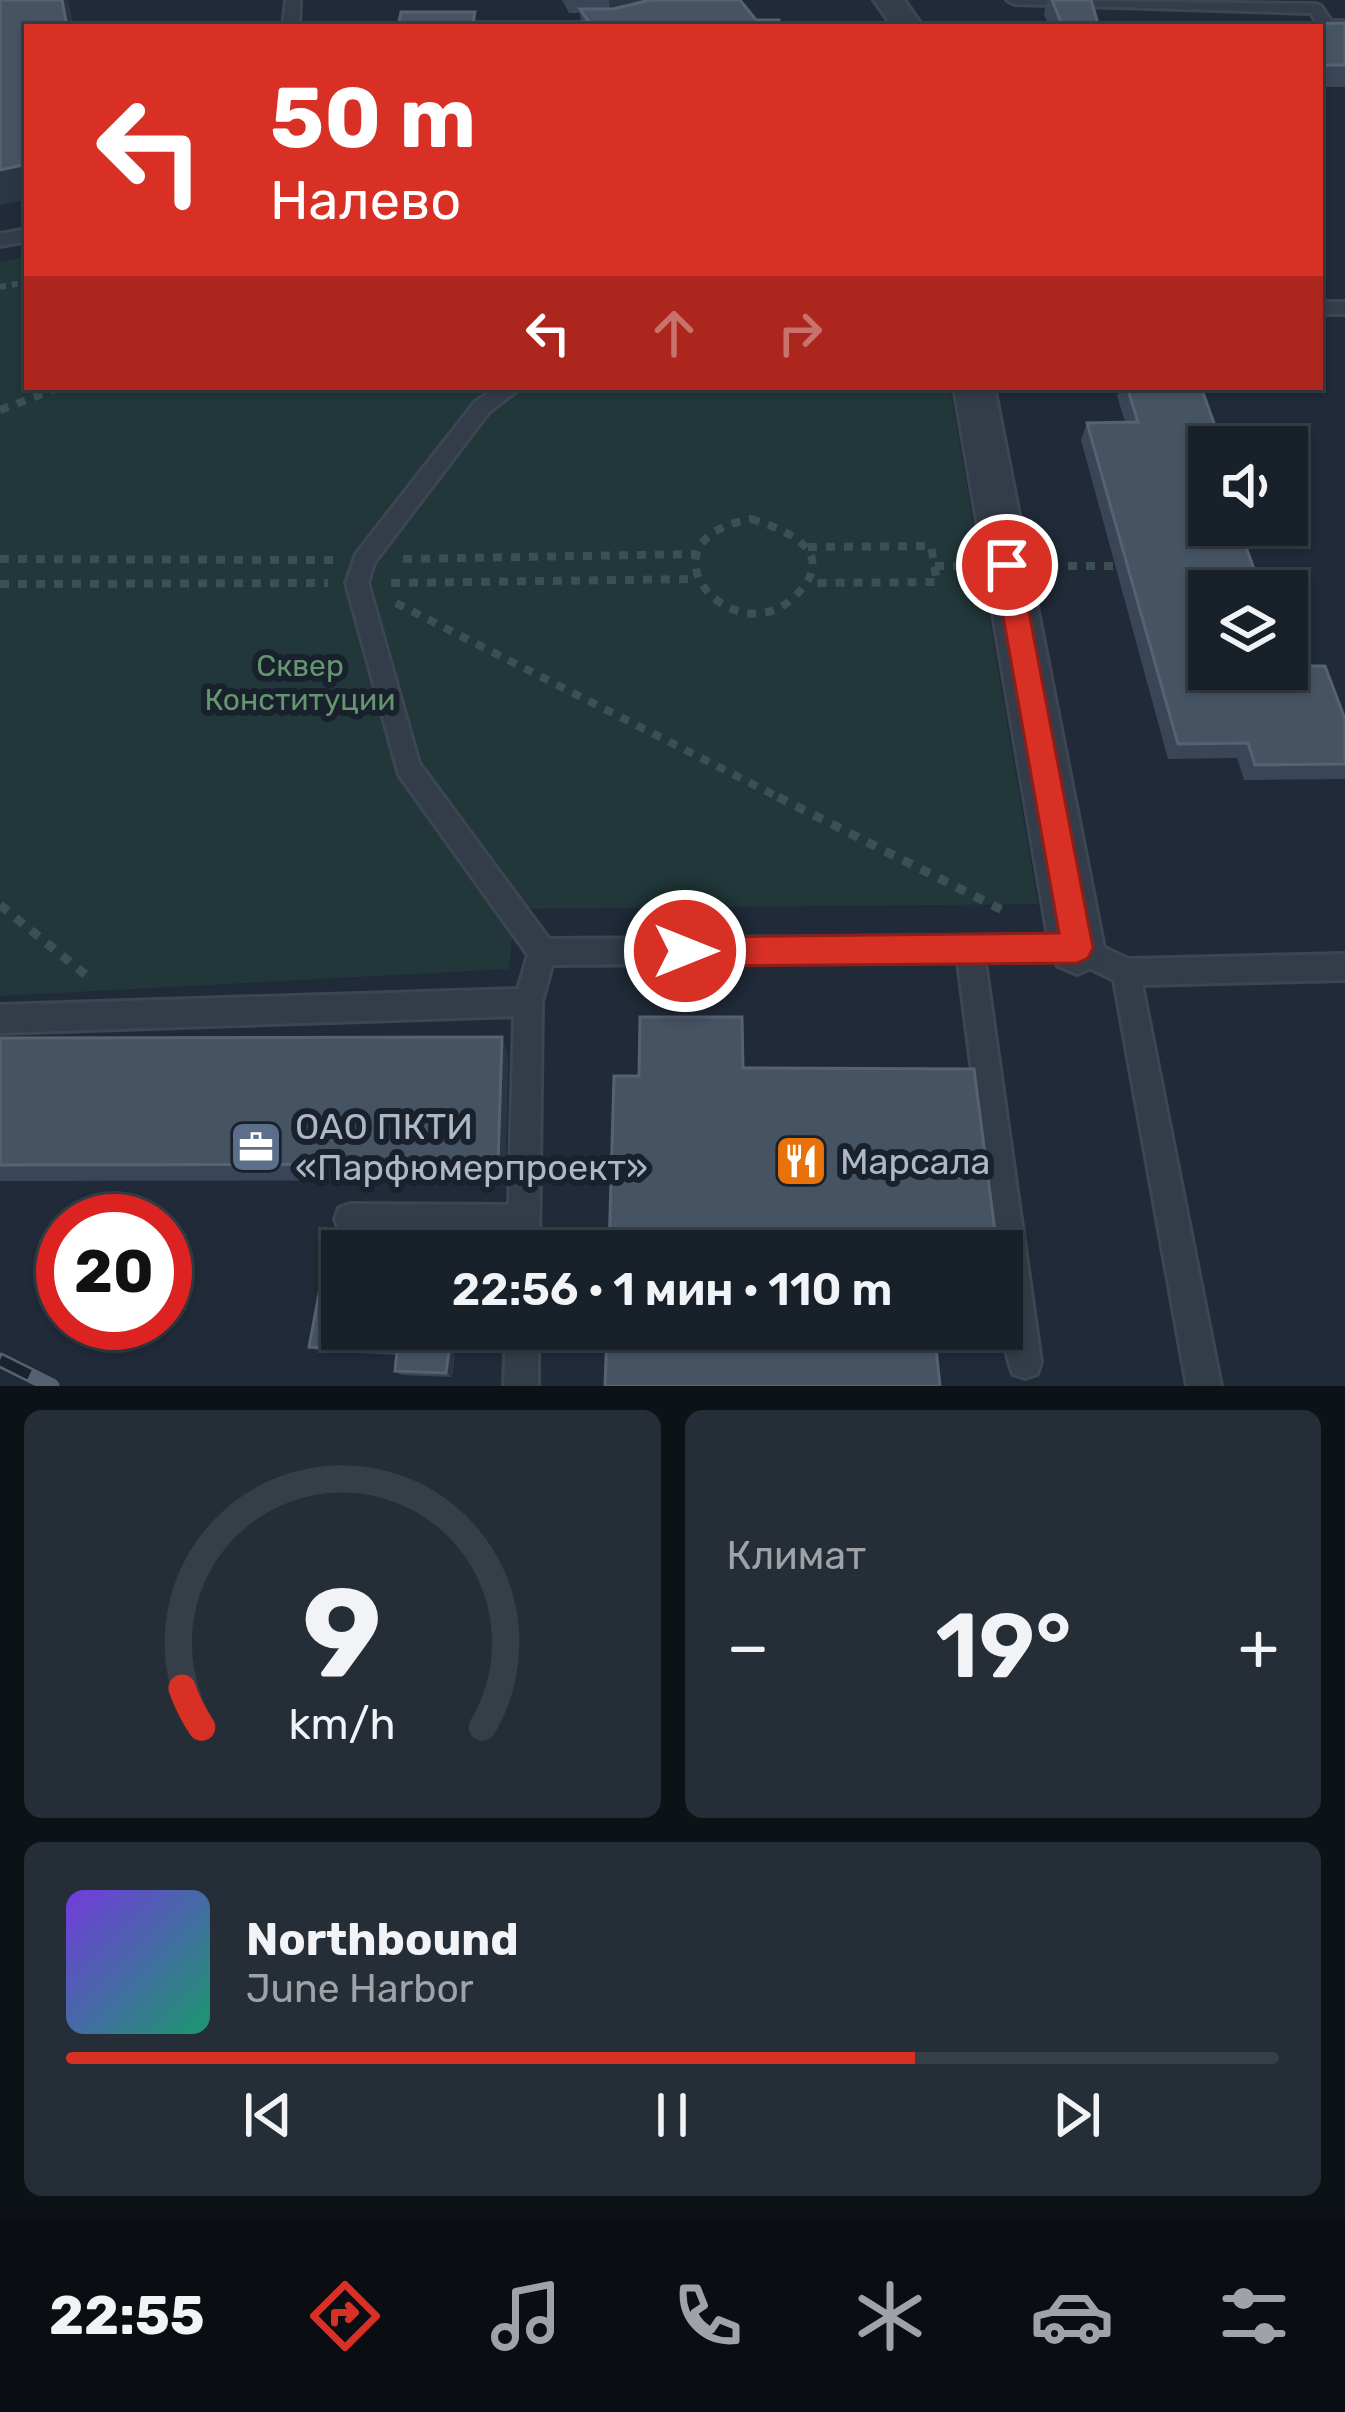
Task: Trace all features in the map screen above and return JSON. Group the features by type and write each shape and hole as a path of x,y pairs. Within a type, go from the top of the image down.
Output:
{"street":[{"path":"975,390 1077,948"}],"lane":[{"path":"1014,0 1313,4 1327,26 1345,26"},
{"path":"508,390 482,407 364,560 357,583 408,767 542,952"},
{"path":"542,952 1077,948 1126,972 1345,968"},
{"path":"970,949 1025,1362"},
{"path":"523,1230 528,1002 542,952"},
{"path":"1126,972 1204,1386"},
{"path":"0,1018 528,1002"},
{"path":"350,1219 462,1230"},
{"path":"521,1386 522,1350"}],"path":[{"path":"0,410 53,390"},
{"path":"728,522 774,522 808,547 814,564 812,583 780,609 757,613 712,598 693,565 697,547 728,522"},
{"path":"808,547 932,546 937,582 812,583"},
{"path":"357,583 1077,948"},
{"path":"0,905 132,1013"}],"green space":[{"name":"Сквер Конституции","path":"24,257 24,390 951,390 1038,904 515,909 509,969 0,996 0,262"}],"building":[{"path":"0,0 62,0 66,24 24,24 24,165 0,170"},
{"path":"650,0 740,0 756,20 779,20 780,24 399,24 401,12 475,12 473,22 589,22 580,9 613,9"},
{"path":"1052,0 1091,0 1098,24 1062,24"},
{"path":"1345,23 1345,65 1323,65 1323,24 1294,24"},
{"path":"1128,390 1202,390 1215,426 1188,426 1188,546 1246,546 1254,570 1188,570 1188,690 1308,690 1308,666 1325,666 1345,719 1345,764 1255,765 1248,743 1178,744 1087,423 1138,422"},
{"name":"Марсала","path":"640,1017 742,1017 743,1068 974,1069 995,1230 610,1230 614,1076 639,1076"},
{"name":"ОАО ПКТИ «Парфюмерпроект»","path":"502,1037 498,1164 0,1165 0,1038"},
{"path":"321,1283 321,1348 309,1347"},
{"path":"375,1350 449,1350 446,1373 395,1371 397,1351"},
{"path":"606,1350 936,1350 940,1386 605,1386"}],"railway":[{"path":"0,1360 52,1386"}],"place":[{"name":"ОАО ПКТИ «Парфюмерпроект»","path":"256,1147"},
{"name":"Марсала","path":"801,1161"}],"route":[{"path":"685,951 1077,948 1007,565"}]}
